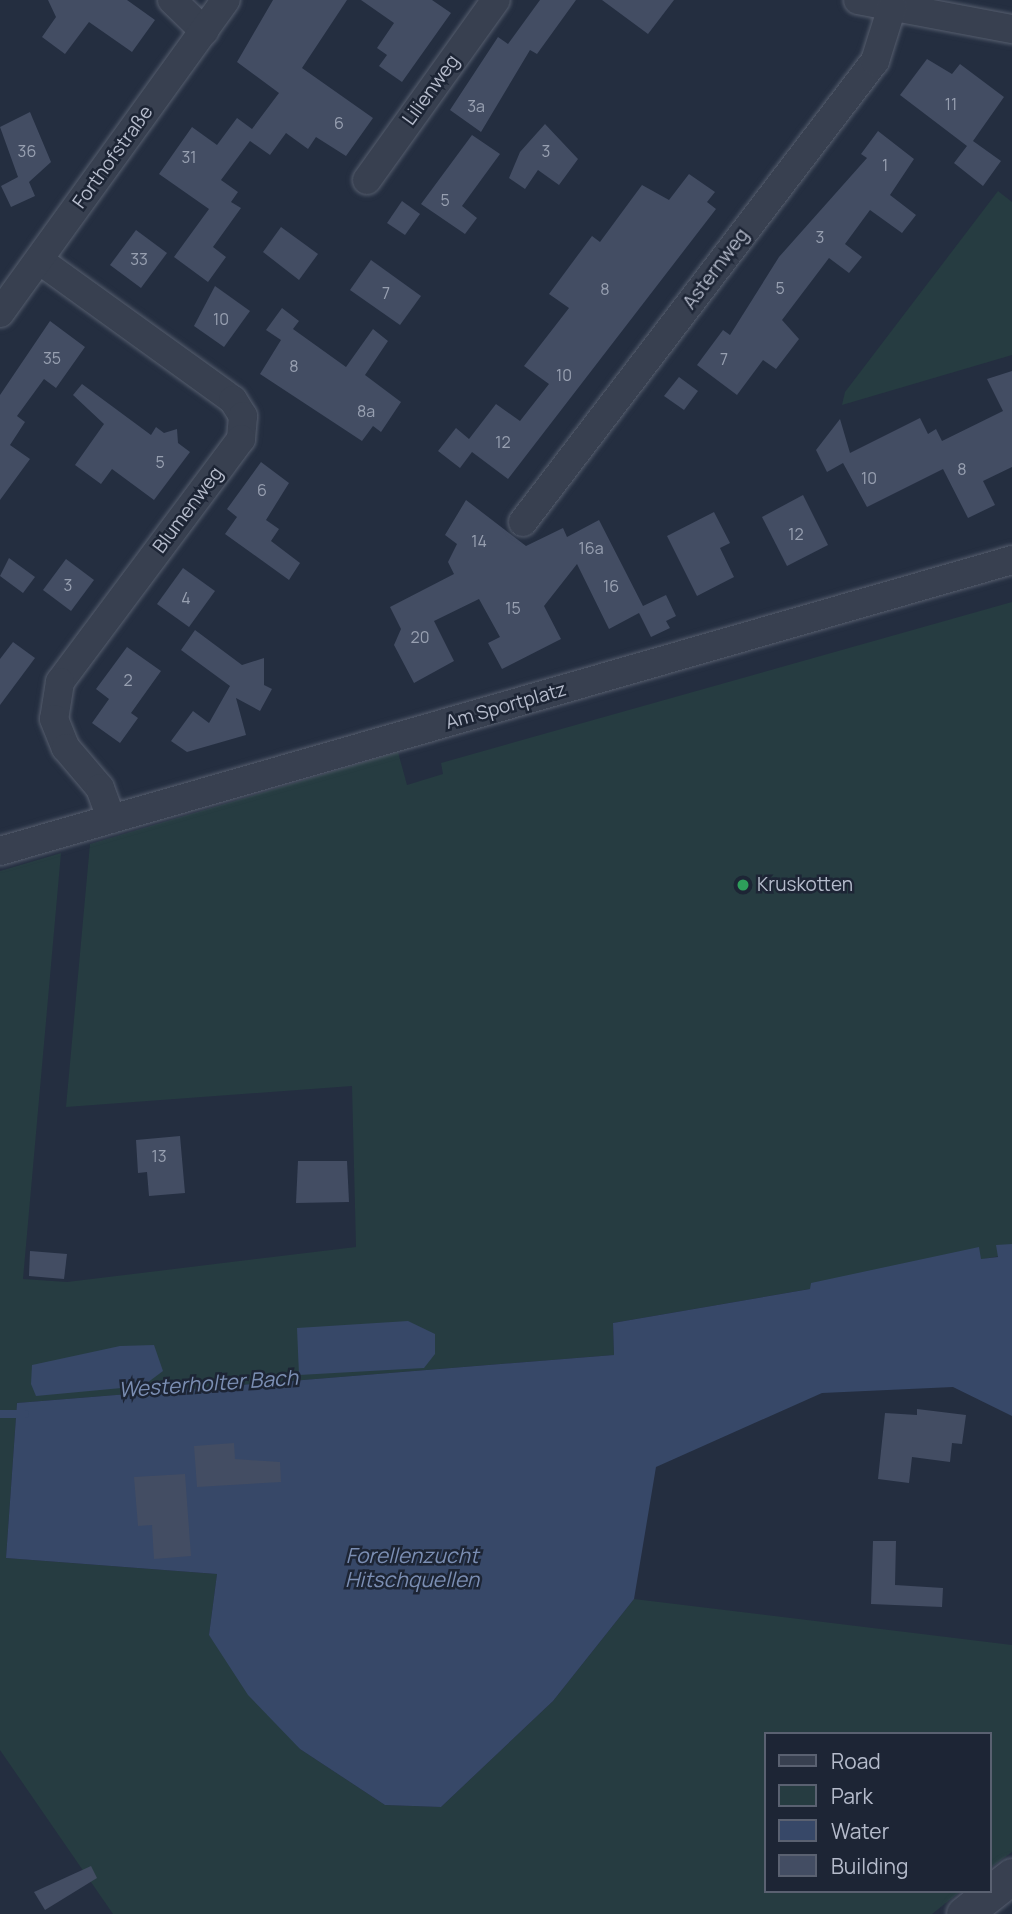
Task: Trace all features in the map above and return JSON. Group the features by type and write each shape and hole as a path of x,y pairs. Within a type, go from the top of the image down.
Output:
{"street":[{"path":"172,0 204,31"},
{"name":"Forthofstraße","path":"0,313 226,0"},
{"name":"Lilienweg","path":"367,180 496,0"},
{"path":"858,0 1012,29"},
{"name":"Asternweg","path":"523,522 875,61 892,8"},
{"name":"Blumenweg","path":"39,260 233,400 243,416 241,439 61,682 54,719 66,748 100,788 111,820"},
{"name":"Am Sportplatz","path":"0,851 1012,560"},
{"path":"991,1893 1012,1876"},
{"path":"964,1914 991,1893"}],"green space":[{"path":"998,191 1012,202 1012,355 842,405 845,392"},
{"path":"1012,602 1012,1254 613,1323 614,1355 17,1403 6,1558 217,1574 209,1635 300,1749 385,1805 441,1807 553,1701 634,1599 1012,1645 1012,1852 991,1868 991,1732 764,1732 764,1893 958,1893 932,1914 113,1914 0,1750 0,871 61,853 23,1279 67,1282 356,1247 352,1086 66,1107 90,844 398,752 407,785 443,774 441,763"}],"water":[{"name":"Forellenzucht Hitschquellen","path":"1012,1244 1012,1416 953,1387 822,1393 656,1467 634,1599 553,1701 441,1807 385,1805 300,1749 248,1695 209,1635 217,1574 6,1558 17,1403 614,1355 613,1323 810,1289 811,1283 979,1247 981,1259 998,1257 996,1245"},
{"path":"408,1321 435,1334 435,1354 424,1368 299,1375 297,1328"},
{"path":"154,1345 163,1371 143,1386 36,1396 31,1384 32,1365 120,1346"}],"building":[{"path":"48,0 127,0 155,20 132,52 89,22 65,54 42,37 56,17"},
{"path":"273,0 347,0 302,68 373,118 346,156 316,137 308,149 286,133 270,155 250,141 221,180 238,192 231,202 241,208 213,247 226,257 208,282 174,257 209,209 159,174 192,127 217,145 237,118 252,129 279,93 237,62"},
{"path":"361,0 432,0 451,13 402,82 379,66 387,55 377,48 394,23"},
{"path":"540,0 576,0 537,54 530,50 481,132 450,110 498,37 508,44"},
{"path":"602,0 674,0 648,34"},
{"path":"927,59 952,74 960,64 1004,97 973,141 1001,161 983,186 954,163 967,146 900,95"},
{"path":"30,112 51,162 29,182 35,196 11,207 1,186 18,177 0,127"},
{"path":"545,124 578,159 559,185 538,170 525,189 509,178 520,152"},
{"path":"878,131 914,159 890,195 916,215 902,233 870,210 845,244 862,257 849,273 829,258 782,320 799,339 776,369 763,360 737,395 697,365 723,330 730,335 779,257 867,158 861,154"},
{"path":"472,135 500,154 462,206 477,218 465,234 421,204"},
{"path":"689,174 715,192 707,202 716,209 508,479 472,452 460,468 438,451 456,428 469,439 496,404 520,421 549,384 524,366 569,308 549,294 592,236 600,242 642,185 669,200"},
{"path":"402,201 420,214 405,235 387,223"},
{"path":"281,227 318,254 299,280 263,252"},
{"path":"136,230 167,253 141,288 110,265"},
{"path":"371,260 421,296 400,325 350,290"},
{"path":"215,286 250,311 224,347 194,326"},
{"path":"282,308 299,321 293,329 346,367 373,329 388,341 365,375 401,402 381,432 373,426 362,441 260,374 281,340 266,330"},
{"path":"50,321 85,347 56,388 44,379 17,416 25,422 10,445 30,459 0,500 0,395"},
{"path":"1012,371 1012,467 983,481 995,505 968,518 943,469 867,507 843,463 827,472 816,450 840,419 850,453 920,418 928,434 936,429 942,441 1003,411 987,379"},
{"path":"679,377 698,391 684,410 664,396"},
{"path":"82,384 151,435 156,427 164,433 177,429 178,443 190,452 154,500 112,469 101,484 75,465 104,424 73,395"},
{"path":"261,462 289,483 266,520 279,529 271,541 300,563 289,580 225,534 237,517 227,509"},
{"path":"803,495 828,545 787,566 762,517"},
{"path":"466,500 526,546 563,528 567,537 599,520 643,606 666,595 676,616 666,621 670,628 651,637 639,613 609,629 577,564 544,606 561,639 502,669 488,643 500,637 479,599 434,621 454,661 414,683 394,645 401,629 390,607 454,574 448,562 457,544 445,535"},
{"path":"714,512 730,543 720,548 734,577 697,596 667,536"},
{"path":"9,558 35,577 23,593 0,576"},
{"path":"66,559 94,580 71,611 43,590"},
{"path":"183,568 215,591 189,627 157,604"},
{"path":"195,630 242,665 264,658 264,685 272,689 260,711 236,698 246,735 187,752 171,741 193,711 209,723 230,686 181,650"},
{"path":"13,642 35,658 0,705 0,659"},
{"path":"127,647 161,671 131,713 138,718 120,743 92,723 109,699 96,689"},
{"path":"180,1136 185,1193 149,1196 147,1172 138,1173 136,1140"},
{"path":"298,1161 347,1161 349,1202 296,1203"},
{"path":"30,1251 67,1254 64,1279 29,1276"},
{"path":"917,1409 966,1415 962,1444 952,1443 950,1462 912,1457 909,1483 878,1479 885,1413 917,1415"},
{"path":"234,1443 235,1459 280,1462 281,1482 197,1487 194,1446"},
{"path":"185,1474 191,1556 154,1559 152,1525 138,1526 134,1477"},
{"path":"873,1541 896,1541 895,1585 943,1588 942,1607 871,1604"},
{"path":"91,1866 97,1878 45,1910 34,1892"}],"waterway":[{"name":"Westerholter Bach","path":"0,1414 25,1414"}],"place":[{"name":"Kruskotten","path":"743,885"}]}
